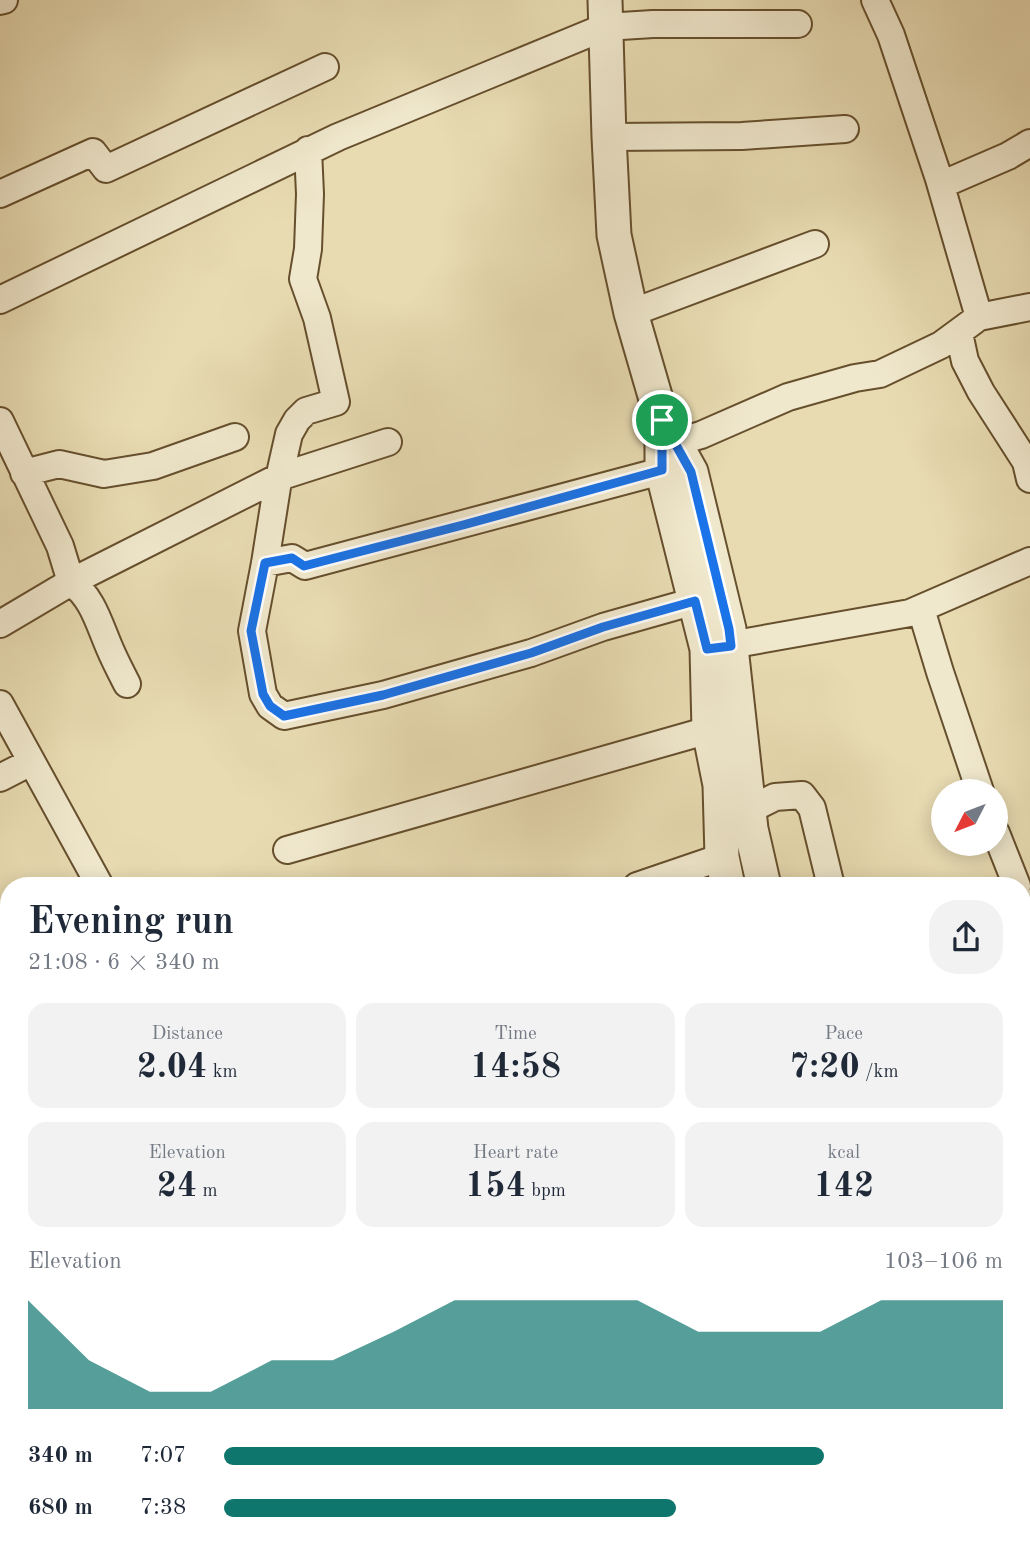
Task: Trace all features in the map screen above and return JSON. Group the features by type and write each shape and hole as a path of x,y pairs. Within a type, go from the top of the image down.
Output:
{"street":[{"path":"875,0 891,35 941,185 969,325 965,361 981,392 1026,462 1030,479"},
{"path":"0,300 308,150 605,14 653,24 798,24"},
{"path":"605,14 614,234 631,313 669,449 695,601 719,647 762,877"},
{"path":"0,194 93,152 106,169 325,67"},
{"path":"609,137 742,136 845,129"},
{"path":"941,185 1008,156 1030,143"},
{"path":"308,150 308,249 303,279 317,318 336,402 306,411 297,419 289,434 279,477 251,631 263,694 270,706 284,716 383,695 531,653 603,627 695,601"},
{"path":"631,313 815,244"},
{"path":"265,563 292,558 304,566 463,525 669,449 788,397 855,378 880,374 942,345 969,325 1030,307"},
{"path":"0,421 60,545 71,582 81,589 95,611 127,684"},
{"path":"24,473 59,464 104,474 153,466 236,437"},
{"path":"0,624 71,582 279,477 388,442"},
{"path":"669,449 691,472 729,629 719,647 709,730 720,785 725,871 690,877"},
{"path":"719,647 910,613 1030,561"},
{"path":"920,609 976,779"},
{"path":"0,704 95,877"},
{"path":"287,850 709,730"},
{"path":"0,778 31,762"},
{"path":"749,810 775,797 802,795 812,808 829,877"},
{"path":"1005,856 1013,877"}],"route":[{"path":"662,420 691,472 731,646 707,649 695,601 603,627 531,653 383,695 284,716 270,706 263,694 251,631 265,563 292,558 304,566 662,470 662,420"}]}
